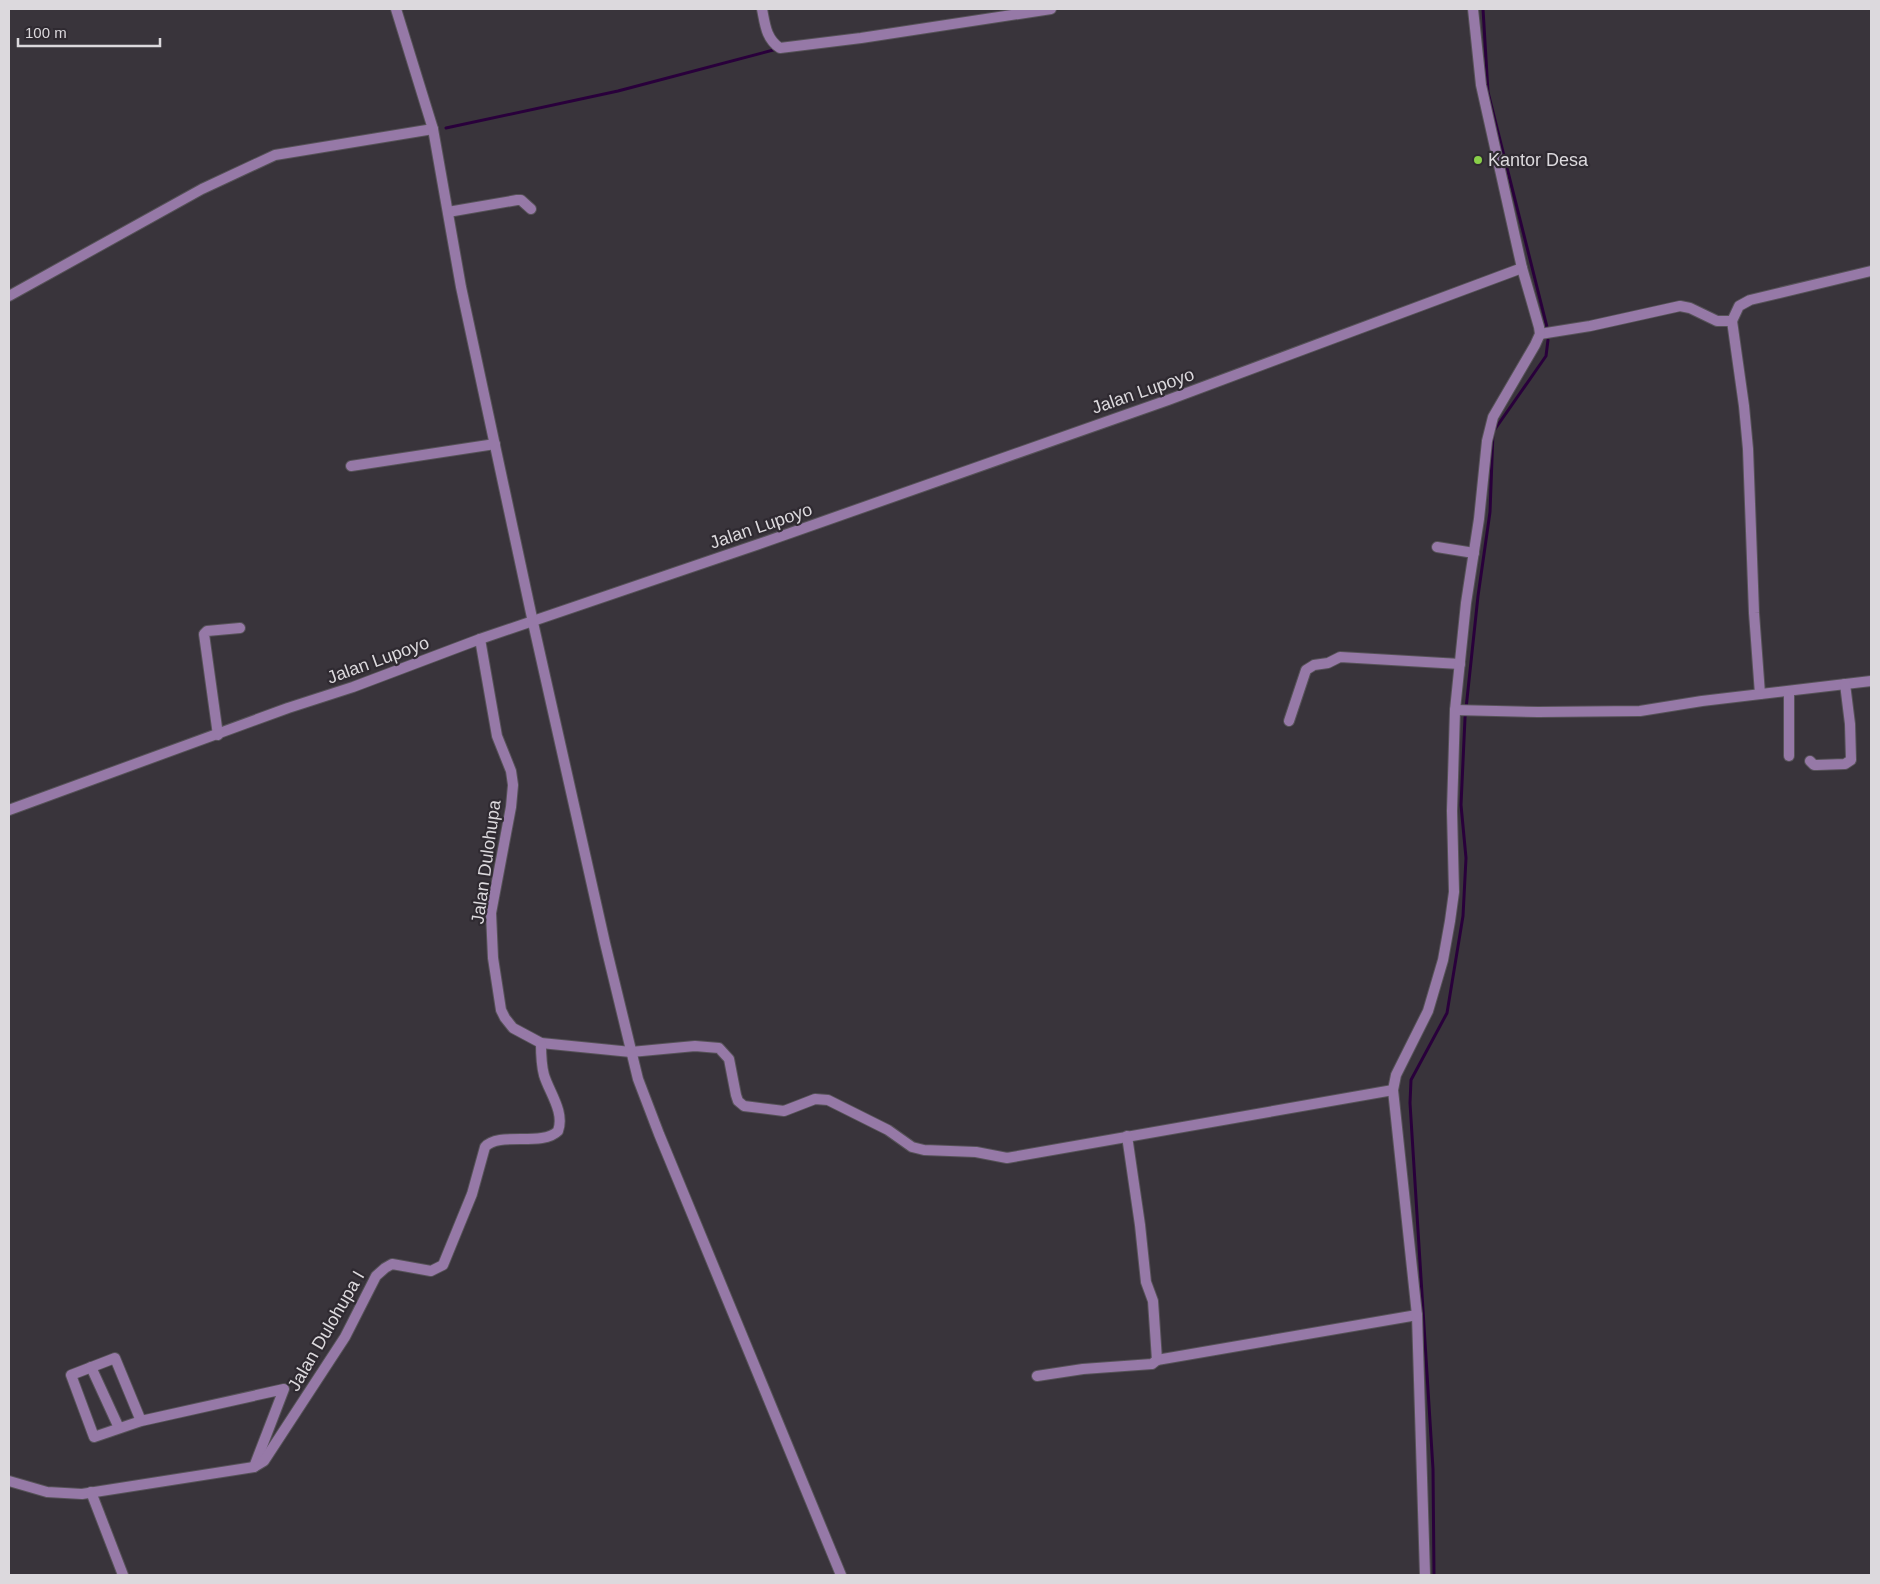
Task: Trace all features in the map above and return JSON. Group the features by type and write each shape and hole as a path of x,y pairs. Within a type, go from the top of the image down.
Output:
{"street":[{"path":"396,9 433,129 461,287 534,627 631,1052 641,1087 656,1126 841,1575"},
{"path":"762,9 768,36 772,43 780,48 861,38 1051,9"},
{"path":"1425,1575 1417,1315 1393,1090 1396,1075 1428,1011 1443,960 1450,920 1454,892 1452,811 1462,710 1455,664 1466,603 1469,552 1489,431 1493,417 1540,334 1522,270 1481,85 1472,9"},
{"path":"9,296 202,189 275,155 433,129"},
{"path":"448,212 517,200 521,200 531,209"},
{"name":"Jalan Lupoyo","path":"9,810 480,639 534,627 759,544 1168,400 1522,270"},
{"path":"1760,694 1753,594 1747,440 1732,321 1739,306 1750,300 1871,271"},
{"path":"1540,334 1590,326 1680,306 1690,308 1717,321 1732,321"},
{"path":"351,466 495,444"},
{"path":"1437,547 1469,552"},
{"path":"218,734 204,634 207,631 240,628"},
{"name":"Jalan Dulohupa","path":"480,639 497,736 511,771 513,785 511,807 491,913 492,949 497,987 501,1010 510,1025 541,1043 631,1052 695,1046 719,1048 729,1059 738,1102 744,1106 784,1111 816,1099 828,1100 888,1130 912,1147 924,1150 958,1150 1007,1158 1128,1136"},
{"path":"1289,721 1304,674 1309,667 1314,665 1328,663 1340,657 1455,664"},
{"path":"1462,710 1538,712 1640,711 1871,681"},
{"path":"1810,761 1817,765 1845,764 1851,760 1845,684"},
{"path":"1789,691 1789,756"},
{"name":"Jalan Dulohupa I","path":"254,1467 264,1461 272,1450 328,1364 345,1337 376,1276 389,1265 431,1271 442,1265 472,1194 485,1147 492,1142 541,1137 558,1131 560,1123 558,1114 542,1067 541,1043"},
{"path":"1157,1360 1153,1301 1146,1282 1128,1136 1393,1090"},
{"path":"1037,1376 1152,1364 1157,1360 1417,1315"},
{"path":"9,1481 46,1492 76,1494 254,1467 284,1388 141,1421 94,1436 71,1375 115,1358 141,1421"},
{"path":"92,1367 118,1428"},
{"path":"91,1492 123,1575"}],"waterway":[{"path":"1483,9 1488,92 1547,327"},
{"path":"446,128 618,91 777,49"},
{"path":"1434,1575 1433,1469 1410,1103 1411,1080 1447,1013 1463,916 1466,858 1461,805 1465,718 1478,596 1490,512 1493,432 1546,356 1548,340"}],"place":[{"name":"Kantor Desa","path":"1478,160"}]}
